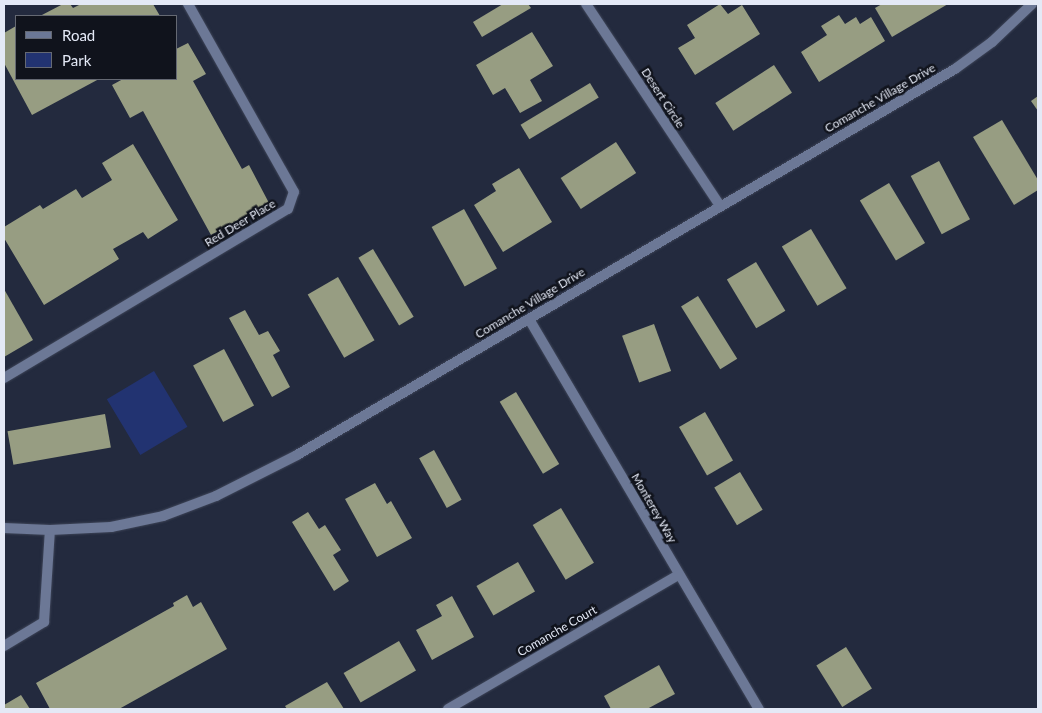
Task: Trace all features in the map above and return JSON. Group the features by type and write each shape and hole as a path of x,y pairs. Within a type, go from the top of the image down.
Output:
{"street":[{"name":"Red Deer Place","path":"4,378 288,209 294,192 188,4"},
{"name":"Desert Circle","path":"586,4 720,206"},
{"name":"Comanche Village Drive","path":"4,528 50,530 111,527 164,516 216,496 297,455 955,69 992,42 1032,4"},
{"name":"Monterey Way","path":"529,319 678,575 759,709"},
{"path":"4,646 44,622 50,530"},
{"name":"Comanche Court","path":"448,709 678,575"}],"green space":[{"path":"154,371 187,427 140,455 107,399"}],"building":[{"path":"63,4 70,4 73,8 81,4 153,4 159,15 42,15"},
{"path":"503,4 528,4 531,8 482,37 473,22"},
{"path":"720,4 728,14 742,5 760,34 695,75 678,48 695,38 687,25"},
{"path":"882,4 948,4 892,37 875,8"},
{"path":"839,15 845,24 856,17 860,24 871,17 885,41 819,82 801,52 827,35 821,26"},
{"path":"15,27 15,80 97,80 32,115 4,63 4,33"},
{"path":"532,32 553,66 530,80 542,101 520,113 505,88 493,95 476,65"},
{"path":"188,43 206,74 193,81 242,169 249,165 269,203 211,235 143,111 130,118 112,85 121,80 178,80 178,48"},
{"path":"774,65 792,93 733,131 715,103"},
{"path":"590,83 599,98 529,139 521,125"},
{"path":"1038,96 1038,111 1031,101"},
{"path":"1002,120 1038,180 1038,190 1014,205 973,137"},
{"path":"616,142 636,173 581,209 561,178"},
{"path":"133,144 178,220 148,239 143,232 113,249 119,259 44,305 4,238 4,227 40,205 43,209 76,189 82,198 112,180 102,163"},
{"path":"939,161 970,219 942,234 911,176"},
{"path":"519,168 552,222 503,252 474,205 496,191 492,184"},
{"path":"889,183 925,243 896,261 860,201"},
{"path":"464,209 497,268 465,286 432,227"},
{"path":"811,229 847,288 817,306 782,247"},
{"path":"373,249 414,317 399,325 358,258"},
{"path":"756,262 785,311 756,328 727,280"},
{"path":"338,277 375,340 344,358 308,294"},
{"path":"4,289 33,340 4,357"},
{"path":"698,296 737,359 720,369 681,307"},
{"path":"245,310 259,335 268,331 280,351 273,355 290,387 272,397 229,318"},
{"path":"654,324 671,371 639,383 622,336"},
{"path":"224,349 254,406 223,422 193,365"},
{"path":"516,392 559,464 543,474 500,402"},
{"path":"705,412 733,460 707,475 679,427"},
{"path":"105,414 111,447 13,465 8,431"},
{"path":"434,450 462,500 447,508 419,458"},
{"path":"740,472 763,510 737,525 714,487"},
{"path":"375,483 387,504 391,501 412,538 377,557 345,499"},
{"path":"561,508 594,563 566,580 533,525"},
{"path":"308,512 319,529 325,525 341,550 333,555 349,581 334,591 292,522"},
{"path":"518,562 535,591 493,615 476,586"},
{"path":"187,595 193,607 201,602 227,649 119,709 50,709 36,683 174,606 173,603"},
{"path":"452,596 474,637 432,660 416,630 442,616 436,605"},
{"path":"399,641 416,670 361,702 344,673"},
{"path":"846,647 872,689 842,707 816,666"},
{"path":"659,665 675,694 647,709 611,709 604,696"},
{"path":"327,682 344,709 287,709 285,706"},
{"path":"21,695 30,709 4,709 4,705"}]}
